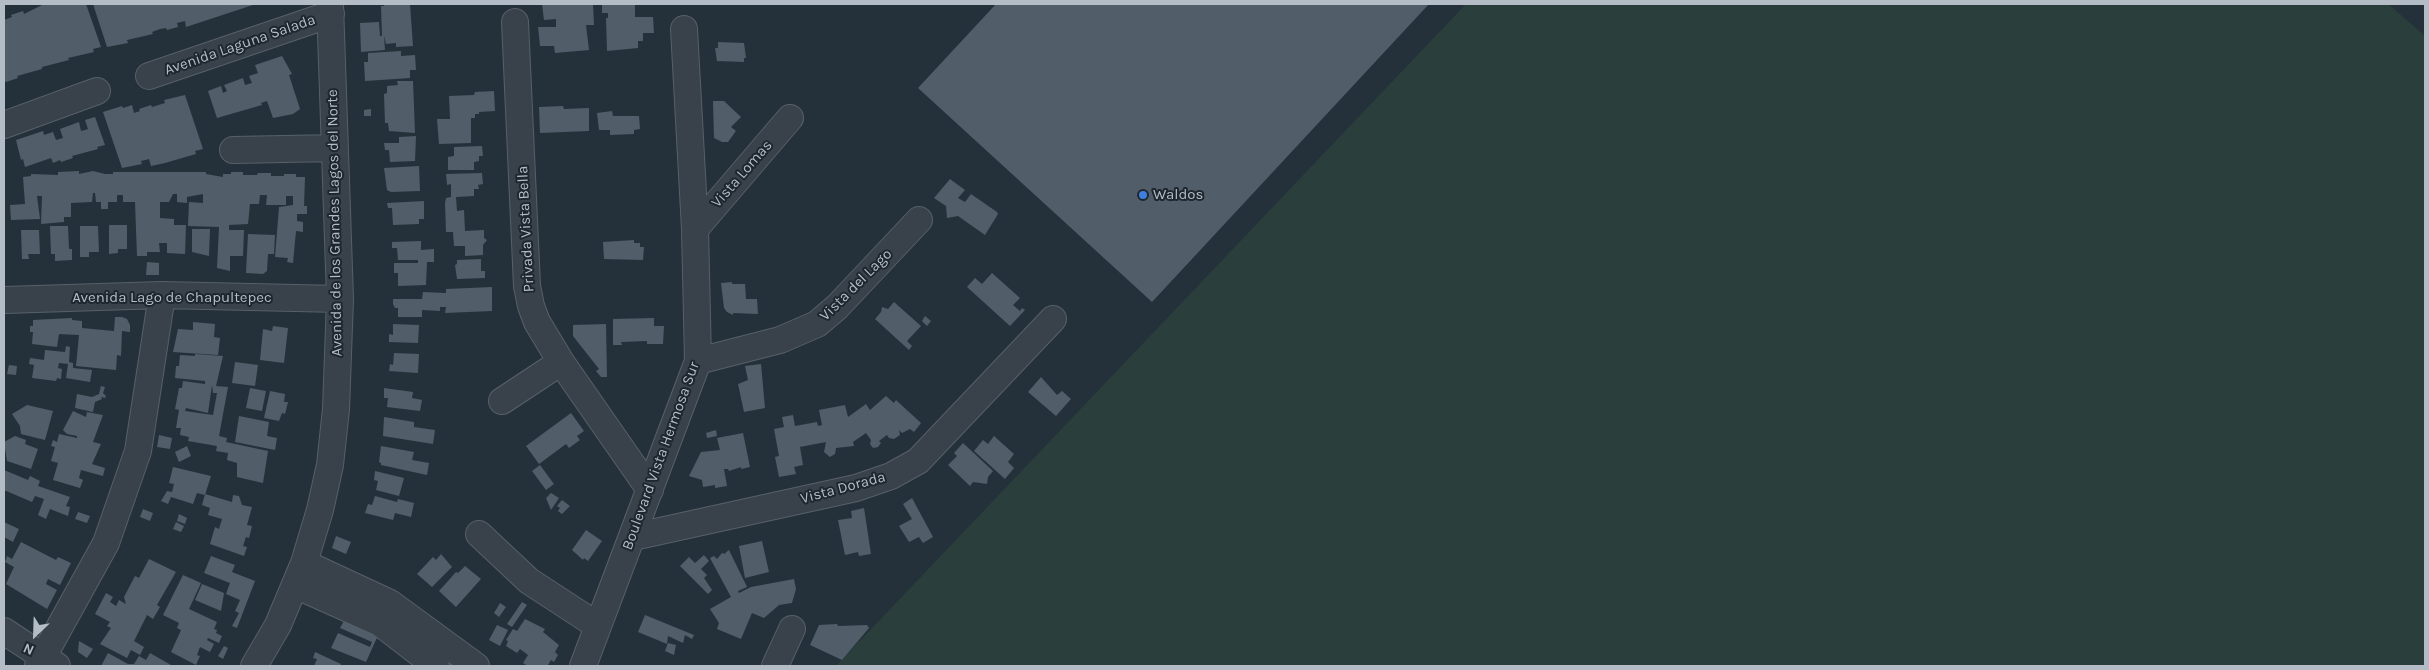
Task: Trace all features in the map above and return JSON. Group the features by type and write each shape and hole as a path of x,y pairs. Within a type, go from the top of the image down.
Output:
{"street":[{"name":"Avenida Laguna Salada","path":"149,76 331,9"},
{"name":"Avenida de los Grandes Lagos del Norte","path":"254,666 278,625 300,574 320,510 330,465 336,409 340,298 331,9"},
{"name":"Privada Vista Bella","path":"515,22 527,286 531,306 537,322 561,362 650,490"},
{"name":"Boulevard Vista Hermosa Sur","path":"584,666 698,361 695,229 684,29"},
{"path":"4,125 97,91"},
{"name":"Vista Lomas","path":"695,229 790,118"},
{"path":"233,150 335,148"},
{"name":"Vista del Lago","path":"698,361 780,340 817,324 837,307 919,220"},
{"path":"4,631 46,664 106,543 138,452 162,295"},
{"name":"Avenida Lago de Chapultepec","path":"4,300 162,295 340,298"},
{"name":"Vista Dorada","path":"632,536 856,488 891,476 918,461 1053,319"},
{"path":"502,401 561,362"},
{"path":"479,534 529,581 598,626"},
{"path":"300,574 390,603 461,662"},
{"path":"300,574 380,623 436,666"},
{"path":"775,666 792,629"}],"green space":[{"path":"1466,4 2388,4 2425,36 2425,666 836,666"}],"building":[{"path":"44,4 86,4 101,47 93,49 94,52 68,58 69,60 42,67 42,69 17,76 18,78 6,82 4,80 4,20 12,17 11,15 23,11 24,14"},
{"path":"93,4 256,4 186,27 185,21 177,23 178,27 167,30 166,28 160,29 152,32 153,34 127,40 128,43 107,47"},
{"path":"384,4 410,4 413,46 396,47 396,43 386,44 384,36 385,50 361,52 360,23 379,22 380,36 382,36 381,6 384,6"},
{"path":"542,4 593,4 594,25 586,25 589,50 555,53 554,46 540,46 538,27 556,27 556,19 544,20"},
{"path":"602,4 635,4 635,17 653,17 654,33 643,33 643,41 638,41 638,48 607,51 606,18 608,18 608,13 602,13"},
{"name":"Waldos","path":"996,4 1429,4 1152,302 918,88"},
{"path":"718,42 744,43 746,58 744,58 744,62 717,61 715,48 718,48"},
{"path":"401,51 401,56 415,55 416,70 410,70 410,78 365,81 364,62 368,62 368,53"},
{"path":"282,56 292,74 289,75 300,109 293,114 273,118 267,101 261,103 262,105 217,118 208,91 221,86 223,93 227,91 224,85 243,78 245,85 252,83 249,76 258,73 255,65"},
{"path":"397,81 413,81 415,133 389,131 388,123 385,123 384,94 387,93 387,86 398,85"},
{"path":"494,91 495,111 479,112 479,114 475,114 475,118 471,118 471,143 439,144 437,119 450,119 449,96 474,95 475,92"},
{"path":"185,95 203,149 195,151 196,154 165,163 151,166 149,159 141,161 142,164 122,168 103,112 132,105 134,113 151,105 152,107 165,103 164,100"},
{"path":"713,101 724,101 741,117 731,127 736,131 728,142 722,142 714,138"},
{"path":"563,106 564,109 589,108 589,131 540,133 539,107"},
{"path":"371,109 371,116 364,116 364,110"},
{"path":"612,111 613,116 639,116 640,129 634,130 634,134 610,135 610,130 599,130 597,113"},
{"path":"95,117 105,145 97,147 98,149 72,156 73,158 61,162 60,160 53,163 51,158 25,167 23,159 21,160 16,140 43,131 44,135 53,132 56,140 63,138 60,129 79,122 81,131 88,129 85,120"},
{"path":"416,136 415,161 390,162 389,150 385,150 384,143 399,143 399,137"},
{"path":"482,146 483,156 479,156 479,161 474,162 474,170 448,170 448,157 454,156 454,147"},
{"path":"419,166 420,191 391,192 387,190 384,168"},
{"path":"79,171 79,174 93,171 105,174 113,174 113,172 206,172 206,174 223,177 223,174 231,174 231,172 243,172 243,175 271,173 271,176 296,174 296,177 305,177 304,206 307,206 307,214 297,214 297,221 303,222 303,232 296,231 293,263 287,262 288,258 275,257 279,207 293,205 293,196 286,196 286,205 266,205 267,195 260,195 259,204 250,204 248,224 229,225 229,230 244,230 243,256 230,256 230,271 217,268 219,227 188,226 189,202 203,203 203,194 187,197 187,203 177,202 177,194 173,194 169,202 160,202 160,218 174,219 174,225 186,225 185,254 167,253 167,243 159,243 160,252 147,252 147,256 137,256 135,202 123,202 123,195 117,195 117,202 108,202 108,209 101,209 101,202 96,202 95,193 93,193 92,202 71,203 71,217 64,217 64,222 41,224 42,196 37,196 40,219 11,220 10,205 25,204 23,177 31,176 31,174 58,175 58,172"},
{"path":"482,173 483,184 478,185 479,189 474,189 474,196 456,197 457,211 464,210 465,231 484,230 484,238 487,240 483,245 483,255 465,256 465,246 454,246 453,232 446,232 445,203 446,198 451,197 451,184 447,185 446,174"},
{"path":"950,179 965,190 958,198 965,202 971,194 997,212 998,214 985,235 958,216 947,218 946,206 934,198"},
{"path":"424,201 424,219 419,219 419,224 393,225 392,208 388,208 387,203"},
{"path":"109,225 127,225 127,249 118,249 118,253 109,254"},
{"path":"50,226 68,226 69,249 72,249 72,260 55,261 55,254 51,254"},
{"path":"80,226 98,226 99,252 89,252 89,257 80,257"},
{"path":"192,229 210,229 209,256 192,252"},
{"path":"21,230 39,230 40,254 28,254 29,259 22,259"},
{"path":"248,234 275,235 274,254 268,254 267,271 263,274 246,273"},
{"path":"634,240 634,243 640,243 640,247 644,247 643,260 604,259 603,242"},
{"path":"421,241 421,250 434,249 434,262 427,262 426,285 398,286 398,273 394,273 394,263 418,263 418,260 398,260 397,248 392,248 392,242"},
{"path":"481,259 481,271 485,271 485,278 457,279 455,265 457,260"},
{"path":"147,262 159,263 159,275 146,275"},
{"path":"992,273 1020,298 1013,305 1020,311 1022,308 1025,310 1010,326 967,287 975,278 982,284"},
{"path":"732,282 732,284 745,284 746,299 757,299 758,314 733,313 733,315 727,312 724,308 721,283"},
{"path":"492,287 492,311 445,313 446,307 440,307 440,311 422,310 422,317 398,317 398,308 395,308 393,304 393,299 422,299 423,292 446,293 446,289"},
{"path":"894,302 921,326 907,341 912,346 909,350 875,319 881,312 882,307 888,309"},
{"path":"925,316 931,321 927,326 922,321"},
{"path":"115,317 127,319 130,325 130,332 122,331 121,356 117,355 116,370 76,366 79,335 59,334 57,347 32,344 33,332 30,332 30,326 33,326 33,320 72,318 72,320 82,321 82,328 114,331"},
{"path":"654,318 654,326 664,326 663,344 647,344 647,341 621,342 622,345 613,345 613,319"},
{"path":"193,322 215,324 214,337 220,338 218,355 173,352 178,329 193,330"},
{"path":"393,324 419,325 418,343 389,342 389,334 393,335"},
{"path":"606,324 607,377 601,377 596,371 599,369 573,336 573,325"},
{"path":"273,326 288,328 284,363 260,360 263,329 272,331"},
{"path":"66,346 70,347 69,362 73,363 73,368 92,370 90,382 66,378 68,364 59,363 58,368 62,369 61,379 57,378 56,381 32,378 34,365 29,364 30,358 44,360 45,350 65,352"},
{"path":"394,353 419,354 418,373 389,371 390,364 393,365"},
{"path":"195,354 223,356 216,386 228,387 219,436 227,438 226,442 268,451 263,483 237,477 237,463 227,460 228,453 216,451 217,446 188,441 189,437 180,435 181,428 176,428 179,410 175,409 179,388 182,388 183,381 205,384 205,381 175,378 176,366 179,366 180,355 195,356","holes":["212,385 213,393 217,393 213,415 185,411 186,408 208,413"]},
{"path":"235,362 258,365 255,386 232,383"},
{"path":"761,364 765,408 744,412 738,384 748,380 745,366"},
{"path":"9,365 17,366 16,375 7,374"},
{"path":"1041,377 1057,395 1062,391 1071,399 1056,416 1028,392"},
{"path":"101,386 105,387 103,393 106,396 105,398 101,397 102,399 95,402 93,412 75,408 77,394 92,397 99,394"},
{"path":"250,388 266,391 262,411 246,408"},
{"path":"384,388 413,392 412,398 422,400 420,411 387,407 388,398 384,398"},
{"path":"270,391 285,394 284,402 288,402 285,414 282,413 279,421 264,418"},
{"path":"886,396 894,403 896,400 921,423 914,432 910,429 902,433 899,430 900,435 894,439 889,438 887,435 879,441 881,443 878,447 873,448 870,444 871,440 866,433 853,442 854,446 836,448 835,454 830,457 824,452 826,442 800,447 803,465 794,467 796,474 779,477 775,457 779,456 774,429 784,427 782,417 793,415 795,426 817,422 818,426 822,425 819,410 845,405 848,417 866,404 870,410"},
{"path":"27,405 53,411 45,440 21,434 20,426 12,414"},
{"path":"73,411 86,417 87,412 103,415 93,442 101,444 92,464 105,468 103,476 81,470 79,478 83,480 80,488 53,480 58,463 51,461 55,447 51,446 53,440 57,442 59,434 77,438 77,436 67,434 63,430"},
{"path":"571,413 584,431 577,436 580,440 569,448 566,444 539,464 526,446"},
{"path":"239,416 269,422 267,436 277,438 275,450 235,442"},
{"path":"384,417 414,422 414,427 435,430 433,444 383,436"},
{"path":"716,430 717,436 707,438 706,433"},
{"path":"743,433 750,467 741,469 741,467 729,471 724,469 727,486 703,487 702,480 689,476 701,452 720,450 717,438"},
{"path":"159,435 172,438 170,449 157,447"},
{"path":"15,436 26,440 25,444 38,449 31,469 7,461 4,442"},
{"path":"994,436 1014,454 1008,462 1014,468 1005,479 974,451 983,440 988,444"},
{"path":"963,443 993,471 988,477 987,484 973,482 970,486 948,465 957,456 954,453"},
{"path":"187,446 191,456 179,462 175,452"},
{"path":"381,446 414,452 412,460 429,463 427,475 381,465 379,462"},
{"path":"540,465 554,484 546,490 532,471"},
{"path":"173,467 211,476 205,495 197,493 193,504 171,497 168,504 161,501 167,491 172,492 174,484 169,483"},
{"path":"4,470 28,480 30,476 40,481 38,486 70,497 66,506 70,507 68,516 50,509 46,519 38,515 44,499 35,496 32,502 4,490"},
{"path":"375,471 404,478 399,496 376,490 378,481 374,480"},
{"path":"551,493 559,498 551,510 546,498"},
{"path":"205,494 232,502 233,495 239,496 242,505 252,507 247,525 252,526 249,538 246,537 243,546 247,547 244,556 210,544 215,527 219,529 222,519 208,515 210,508 202,505"},
{"path":"375,496 397,502 398,499 414,503 411,517 395,513 393,520 365,513 368,504 372,505"},
{"path":"912,498 933,537 923,543 919,537 909,542 899,526 912,519 903,504"},
{"path":"562,500 570,506 562,514 558,511 560,508 557,506"},
{"path":"864,508 871,554 859,556 858,552 845,555 838,520 852,518 851,511"},
{"path":"143,509 153,513 150,521 140,517"},
{"path":"78,512 90,516 87,523 75,519"},
{"path":"179,514 187,518 185,524 177,521"},
{"path":"4,522 19,529 13,542 4,537"},
{"path":"176,522 184,526 181,532 173,529"},
{"path":"586,530 602,541 588,561 584,558 583,560 572,550"},
{"path":"336,536 351,542 346,554 332,548"},
{"path":"762,541 769,572 745,578 739,546"},
{"path":"21,542 56,560 58,557 71,563 60,585 48,579 46,584 57,590 47,609 6,584 14,567 5,562 7,556 12,559"},
{"path":"729,550 747,587 738,591 739,593 751,587 794,579 796,589 792,603 779,605 764,618 752,613 741,639 717,629 719,623 710,609 731,597 710,558 714,556 717,559 722,553 726,554"},
{"path":"441,554 452,567 432,587 417,574 433,557 436,560"},
{"path":"704,555 709,561 701,569 707,575 704,578 712,590 708,594 680,566 689,557 695,563"},
{"path":"211,556 235,565 232,572 255,581 237,628 232,626 239,613 235,611 240,600 226,594 230,583 204,573"},
{"path":"149,559 176,572 157,605 160,607 153,619 147,615 134,641 144,647 140,655 131,650 127,658 100,644 111,628 107,626 110,622 95,614 106,593 113,597 110,602 116,606 119,600 126,604 124,597 135,576 139,578"},
{"path":"465,566 481,579 456,607 439,591 456,572 458,573"},
{"path":"183,575 201,583 189,609 217,622 214,629 217,630 216,633 222,636 219,643 208,638 207,640 214,644 210,652 200,647 197,655 200,656 196,665 171,652 181,630 177,628 179,623 163,615"},
{"path":"202,584 224,593 221,611 195,600"},
{"path":"522,602 527,605 512,627 507,624"},
{"path":"500,603 506,607 499,617 494,613"},
{"path":"645,615 694,635 692,639 685,635 683,643 668,636 667,644 638,632"},
{"path":"346,617 380,631 366,662 331,648 338,633 370,647 372,642 340,628"},
{"path":"525,619 545,629 543,632 559,645 555,652 558,655 554,662 551,660 548,665 551,666 528,666 523,663 528,655 520,649 517,653 506,646 508,641 506,640 513,629 517,631"},
{"path":"837,624 838,626 867,625 869,628 842,660 810,645 819,625"},
{"path":"497,625 508,630 500,646 489,640"},
{"path":"79,641 93,649 87,658 78,652"},
{"path":"668,643 676,645 674,655 665,651"},
{"path":"224,646 228,648 223,659 218,656"},
{"path":"315,652 341,664 340,666 314,666 317,659 313,658"},
{"path":"108,653 128,664 134,664 139,656 146,660 150,653 171,665 101,666"}],"place":[{"name":"Waldos","path":"1143,195"}]}
